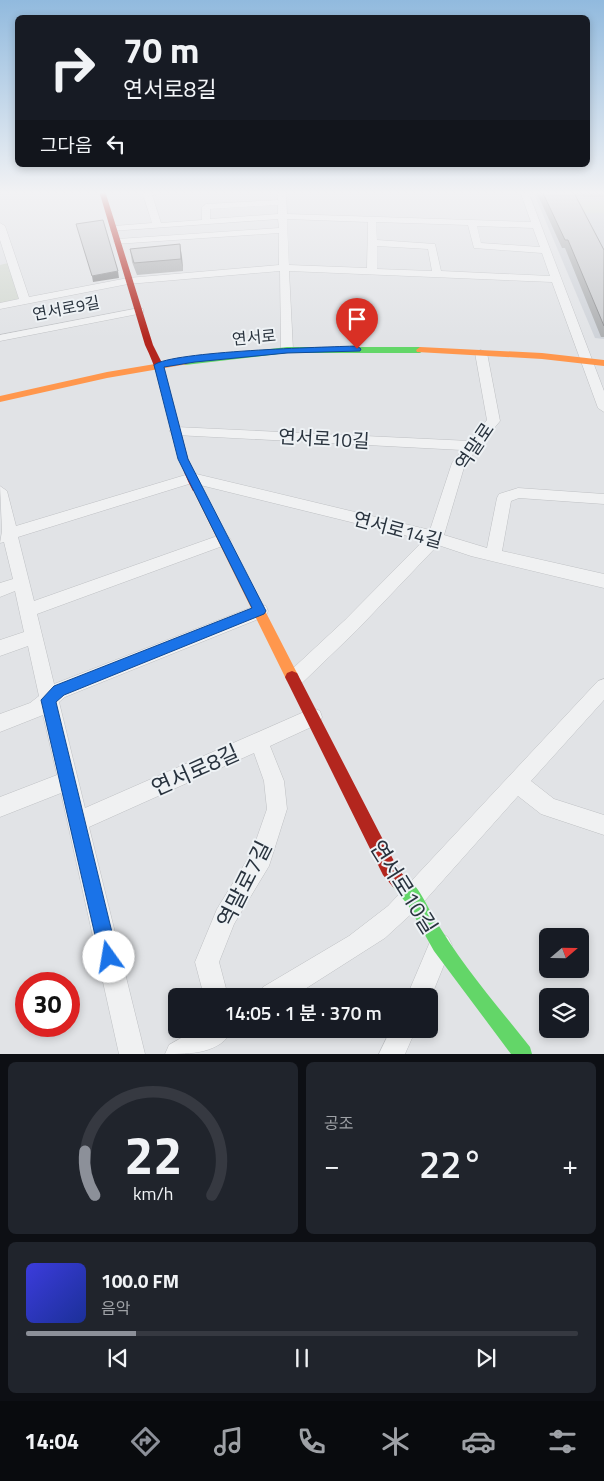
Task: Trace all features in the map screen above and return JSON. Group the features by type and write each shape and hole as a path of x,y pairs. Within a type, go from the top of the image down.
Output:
{"street":[{"path":"5,240 25,301"},
{"path":"143,240 118,242 128,281 149,344 159,365"},
{"path":"283,240 287,350"},
{"path":"475,240 476,246 545,250"},
{"path":"542,240 604,408"},
{"path":"372,271 372,243 432,246 437,274"},
{"name":"연서로9길","path":"0,306 128,281 283,268 555,279"},
{"name":"연서로9길","path":"0,338 139,311"},
{"name":"연서로","path":"0,399 92,377 159,365 195,359 287,350 392,348 585,360 604,363"},
{"name":"역말로","path":"435,538 459,463 494,420 481,353"},
{"name":"연서로10길","path":"159,365 183,459 295,678 389,869 414,899 440,945 523,1054"},
{"name":"연서로10길","path":"176,431 473,446"},
{"path":"5,536 192,478"},
{"name":"연서로14길","path":"192,478 435,538 493,555 604,581"},
{"path":"0,491 5,536 22,583 132,1054"},
{"path":"493,555 504,498 518,493 604,499"},
{"path":"295,678 351,625 435,538"},
{"path":"28,610 223,540"},
{"path":"0,590 22,583"},
{"path":"0,722 36,709 59,691 260,611"},
{"path":"0,648 34,636"},
{"path":"285,988 387,924 414,899 429,878 604,687"},
{"name":"연서로8길","path":"77,822 314,717"},
{"name":"역말로7길","path":"214,988 206,962 225,917 261,858 277,809 274,781 259,742"},
{"path":"0,807 67,781"},
{"path":"517,782 548,807 604,825"},
{"path":"422,988 440,945"},
{"path":"178,1054 205,1038"},
{"path":"392,1054 400,1038"}],"shaded area":[{"path":"554,240 604,240 604,339 595,338"},
{"path":"12,262 22,301 0,306 0,265"}],"building":[{"path":"81,240 109,240 118,271 92,276"},
{"path":"568,240 599,240 604,250 604,326"},
{"path":"180,244 181,259 134,263 130,249"}],"traffic: fast":[{"path":"185,362 287,350 420,350"},
{"path":"399,881 414,899 440,945 523,1054"}],"traffic: slow":[{"path":"420,350 542,356 604,363"},
{"path":"0,399 107,375 185,362"},
{"path":"197,488 292,677"}],"traffic: jam":[{"path":"117,240 149,345 159,365 183,459 197,488"},
{"path":"292,677 389,869 399,881"}],"route":[{"path":"109,957 48,700 59,691 260,611 183,459 159,365 195,359 287,350 357,349"}]}
